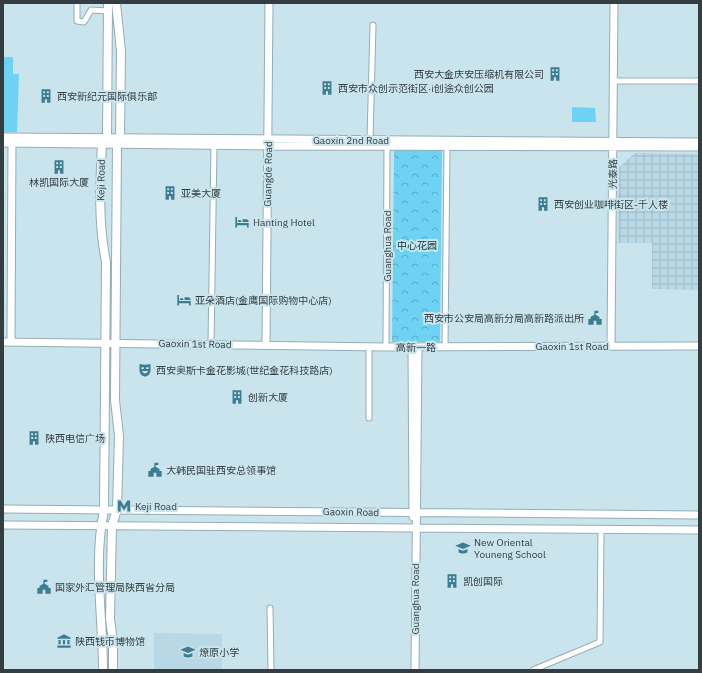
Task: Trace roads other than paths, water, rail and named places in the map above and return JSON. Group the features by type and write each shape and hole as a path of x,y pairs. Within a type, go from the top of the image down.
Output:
{"main road":[{"name":"Keji Road","path":"112,526 117,509 118,436 115,400 115,343 121,51 116,3"},
{"name":"Keji Road","path":"103,670 103,642 99,612 100,526 104,510 106,262 101,235 108,7"},
{"path":"112,526 110,619 113,641 113,670"}],"street":[{"path":"77,3 77,21 84,22 91,10 108,7"},
{"name":"Guangde Road","path":"266,345 269,3"},
{"name":"光泰路","path":"611,346 614,3"},
{"path":"370,140 373,25"},
{"path":"614,81 699,81"},
{"name":"Gaoxin 2nd Road","path":"3,137 12,140"},
{"path":"11,342 12,140"},
{"name":"Gaoxin 2nd Road","path":"3,142 12,140 447,146 699,142"},
{"name":"Gaoxin 2nd Road","path":"118,141 214,145 370,140 699,147"},
{"path":"212,344 214,145"},
{"name":"Guanghua Road","path":"386,347 387,145"},
{"path":"445,347 447,146"},
{"name":"Gaoxin 1st Road","path":"3,342 386,347"},
{"name":"Gaoxin 1st Road","path":"445,347 699,346"},
{"path":"369,347 369,418"},
{"name":"高新一路","path":"386,347 445,347"},
{"name":"Guanghua Road","path":"415,347 416,670"},
{"name":"Gaoxin Road","path":"3,509 699,514"},
{"name":"Gaoxin Road","path":"3,525 699,530"},
{"path":"533,670 600,642 601,529"},
{"path":"270,608 271,670"}],"place":[{"name":"西安大金庆安压缩机有限公司","path":"555,74"},
{"name":"西安市众创示范街区·i创途众创公园","path":"327,88"},
{"name":"西安新纪元国际俱乐部","path":"46,96"},
{"name":"林凯国际大厦","path":"59,167"},
{"name":"亚美大厦","path":"170,193"},
{"name":"西安创业咖啡街区-千人楼","path":"543,204"},
{"name":"Hanting Hotel","path":"242,222"},
{"name":"亚朵酒店(金鹰国际购物中心店)","path":"184,300"},
{"name":"西安市公安局高新分局高新路派出所","path":"595,318"},
{"name":"西安奥斯卡金花影城(世纪金花科技路店)","path":"145,370"},
{"name":"创新大厦","path":"237,397"},
{"name":"陕西电信广场","path":"34,438"},
{"name":"大韩民国驻西安总领事馆","path":"155,470"},
{"name":"Keji Road","path":"124,506"},
{"name":"New Oriental Youneng School","path":"463,548"},
{"name":"凯创国际","path":"452,581"},
{"name":"国家外汇管理局陕西省分局","path":"44,587"},
{"name":"陕西钱币博物馆","path":"64,641"},
{"name":"燎原小学","path":"188,652"}],"park label":[{"name":"中心花园","path":"417,245"}]}
